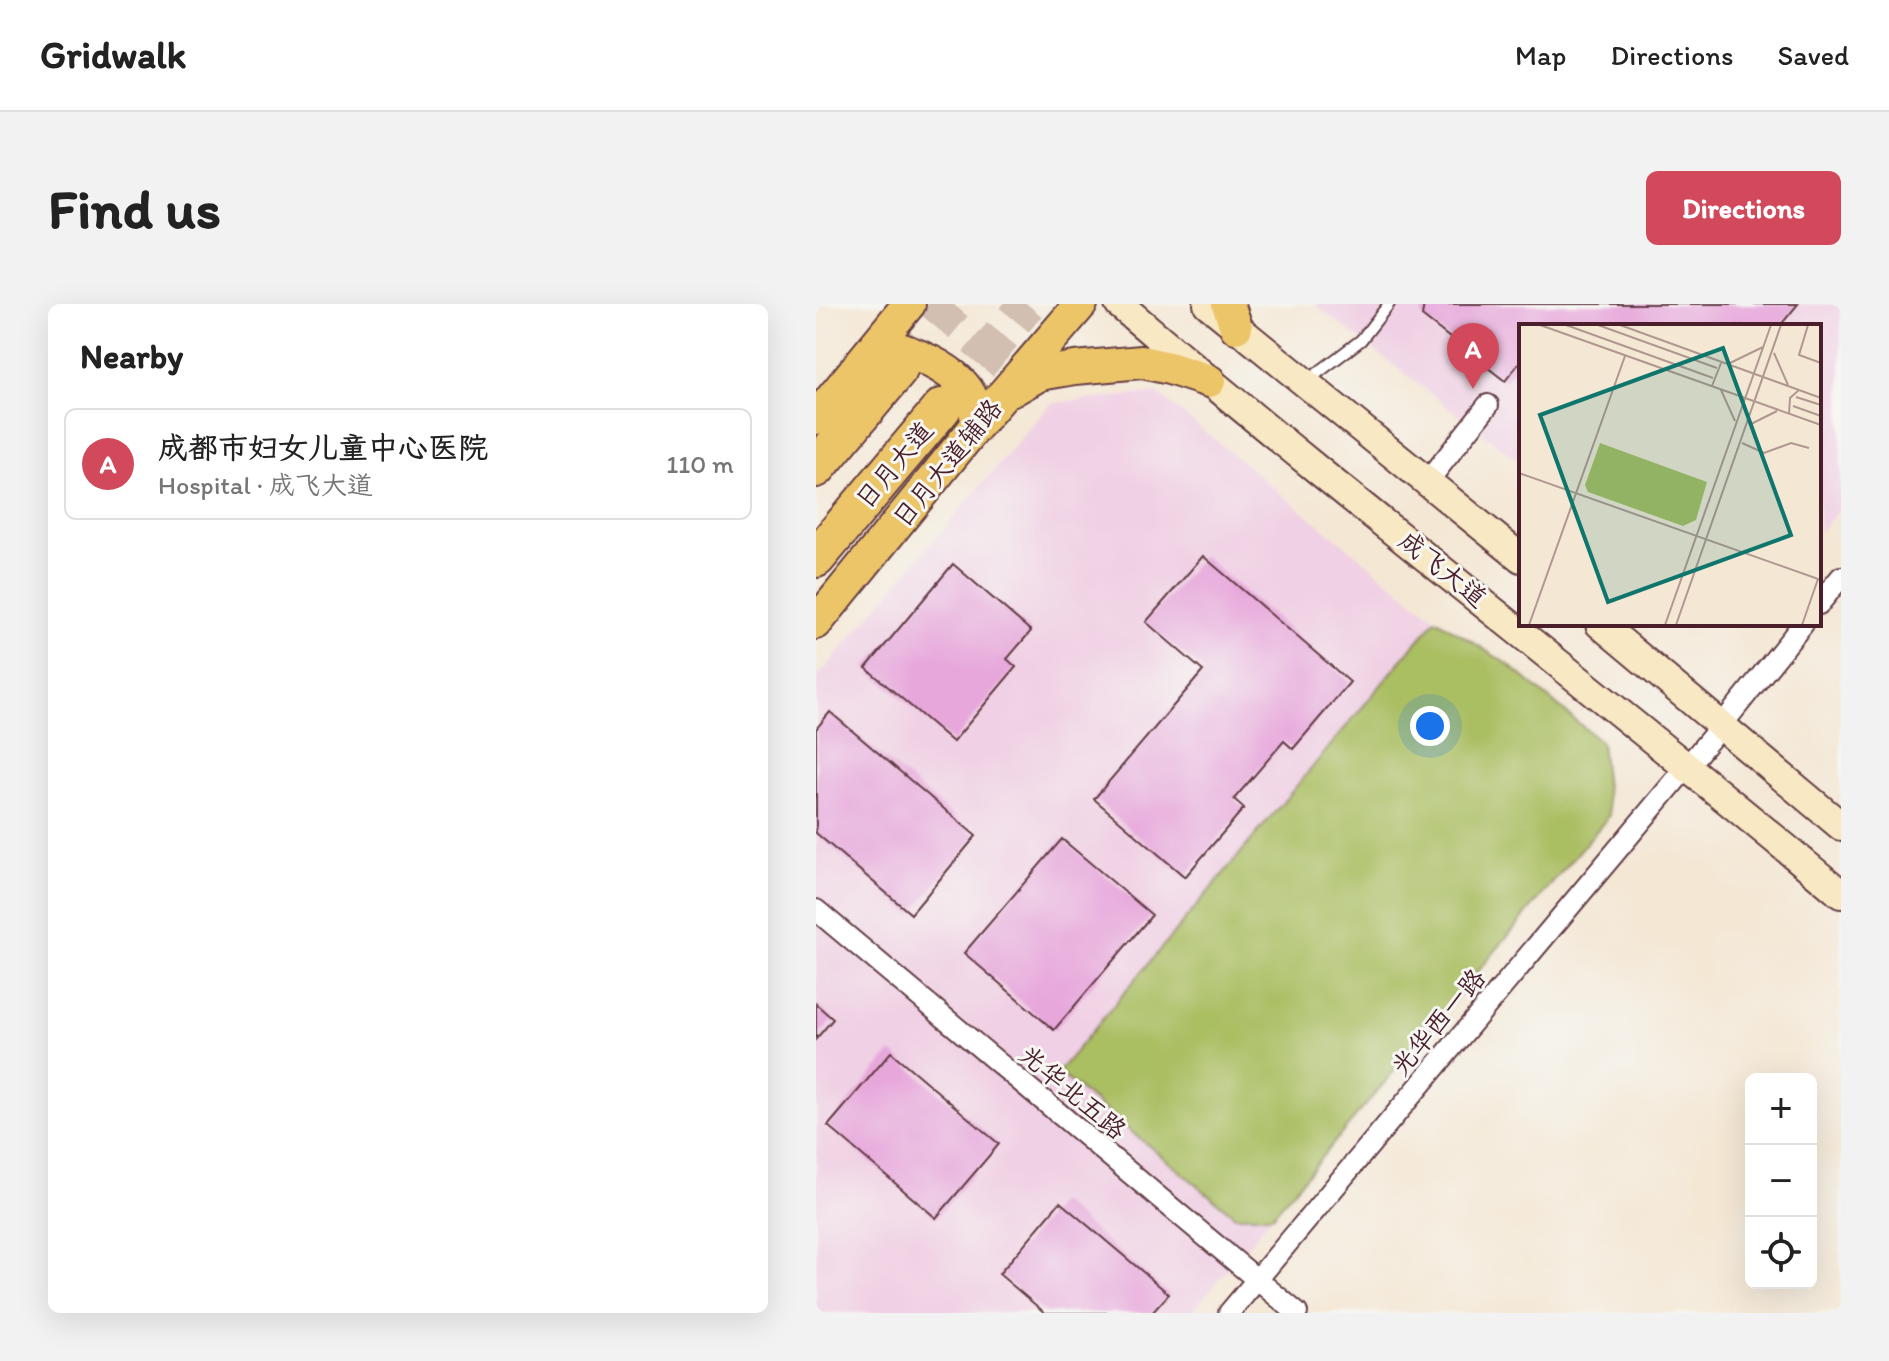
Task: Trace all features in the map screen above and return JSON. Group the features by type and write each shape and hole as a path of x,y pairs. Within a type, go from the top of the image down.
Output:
{"highway":[{"path":"816,468 888,356"},
{"name":"日月大道","path":"816,558 942,408"}],"main road":[{"name":"日月大道辅路","path":"816,623 978,424 1081,304"},
{"name":"成飞大道","path":"1119,304 1209,381 1688,766 1841,894"},
{"path":"1208,304 1232,315 1306,382 1519,556"},
{"path":"816,418 888,356 903,308"},
{"path":"888,356 925,358 953,377 972,397 978,424"},
{"path":"1002,396 1040,374 1142,362 1209,381"},
{"path":"1602,626 1841,826"}],"street":[{"path":"1428,481 1488,405"},
{"path":"1821,602 1841,577"},
{"name":"光华西一路","path":"1229,1313 1688,766 1801,626"},
{"name":"光华北五路","path":"816,910 1297,1313"}],"lane":[{"path":"1306,382 1361,340 1389,304"}],"shaded area":[{"path":"1314,304 1841,304 1841,507 1821,531 1821,324 1519,324 1519,461"},
{"path":"1157,393 1436,619 1509,665 1601,742 1609,816 1191,1313 816,1313 816,679 1051,403"}],"green space":[{"path":"1436,619 1509,665 1601,742 1609,816 1272,1216 1235,1216 1058,1072"}],"building":[{"path":"1424,304 1798,304 1782,324 1519,324 1519,364 1505,381 1422,316"},
{"path":"1203,556 1350,682 1293,749 1284,741 1234,799 1244,808 1185,877 1094,799 1203,671 1146,622"},
{"path":"953,564 1031,631 1007,659 1016,667 953,742 866,668"},
{"path":"830,712 976,836 911,914 816,833 816,729"},
{"path":"1062,839 1152,915 1054,1030 964,953"},
{"path":"816,1004 833,1019 816,1039"},
{"path":"891,1052 999,1144 936,1218 828,1126"},
{"path":"1060,1202 1169,1294 1152,1313 1045,1313 999,1274"}],"tunnel":[{"path":"898,370 953,304"},
{"path":"942,408 1027,304"}],"place":[{"name":"成都市妇女儿童中心医院","path":"1473,389"}]}
